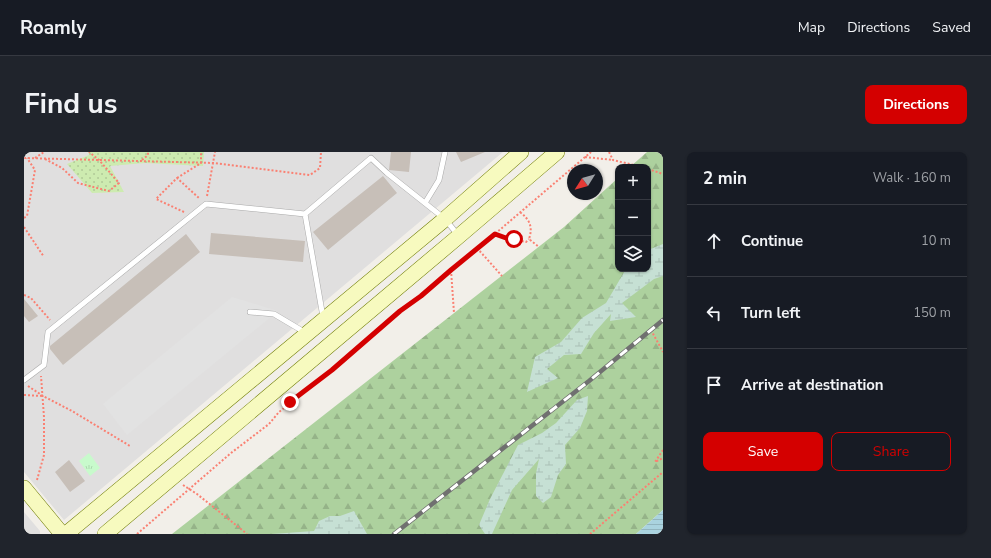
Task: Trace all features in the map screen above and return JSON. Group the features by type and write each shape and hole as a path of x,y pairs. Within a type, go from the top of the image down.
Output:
{"street":[{"path":"66,534 445,219 522,152"},
{"path":"106,534 460,236 557,152"},
{"path":"24,488 62,534"}],"lane":[{"path":"425,203 439,180 445,152"},
{"path":"24,382 44,365 48,332 54,326 206,204 305,214 371,155 386,173 445,219 460,236"},
{"path":"305,214 324,319"},
{"path":"250,312 274,314 306,333"}],"path":[{"path":"35,158 43,152"},
{"path":"43,158 62,168 78,183 109,191 119,183 99,160 89,152"},
{"path":"141,161 148,154 148,152"},
{"path":"201,152 202,163"},
{"path":"206,204 215,152"},
{"path":"25,158 214,163 310,175 320,168 321,152"},
{"path":"137,534 231,452 269,424 284,407 332,370 400,311 421,296 591,152"},
{"path":"608,152 613,160"},
{"path":"585,157 613,160 630,164"},
{"path":"24,218 27,216 35,170 25,158"},
{"path":"191,215 156,199 177,178 202,163"},
{"path":"651,170 663,174"},
{"path":"177,178 206,204"},
{"path":"495,234 526,242 532,232 527,218 520,212"},
{"path":"24,227 44,257"},
{"path":"529,239 539,247"},
{"path":"478,248 502,276"},
{"path":"451,270 454,313"},
{"path":"24,295 31,298 54,326"},
{"path":"651,330 663,352"},
{"path":"37,480 44,455 43,396 41,373 38,369"},
{"path":"24,382 43,396 72,411 130,446"},
{"path":"24,394 43,396"},
{"path":"663,450 655,462 663,458"},
{"path":"590,534 663,472"},
{"path":"172,478 204,498 247,534"}],"shaded area":[{"path":"24,152 503,152 64,520 24,472"},
{"path":"232,297 278,311 127,435 103,404"},
{"path":"24,512 40,531 40,534 24,534"}],"green space":[{"path":"88,152 204,152 203,166 145,163 110,166 124,192 92,193 67,164 89,155"},
{"path":"647,152 663,152 663,510 636,534 172,534 564,227 594,200 603,200 603,192 615,181 615,272 651,272 651,164 633,164"},
{"path":"663,244 663,276 654,279 622,303 636,317 610,321 611,314 594,333 581,354 564,355 547,369 558,378 527,392 535,357 561,342 582,318 606,303 624,272 651,272 651,249"},
{"path":"588,396 587,411 580,428 565,445 566,464 558,475 551,497 543,503 536,496 536,473 539,459 512,490 492,534 485,534 479,525 490,499 518,445 542,433 556,423 577,400"},
{"path":"89,453 100,468 90,476 79,461"},
{"path":"354,511 367,534 272,534 314,531 319,521 330,516 340,516"}],"water":[{"path":"663,510 663,534 636,534"}],"building":[{"path":"391,152 411,152 409,172 389,170"},
{"path":"456,152 485,152 461,162"},
{"path":"383,176 397,193 328,250 313,232"},
{"path":"211,233 305,241 303,262 209,254"},
{"path":"186,234 200,252 63,365 50,349 50,346"},
{"path":"24,299 38,316 29,322 24,316"},
{"path":"69,460 85,481 70,492 55,472"}],"railway":[{"path":"394,534 589,381 663,320"}],"route":[{"path":"290,402 332,370 400,311 421,296 495,234 514,239"}]}
